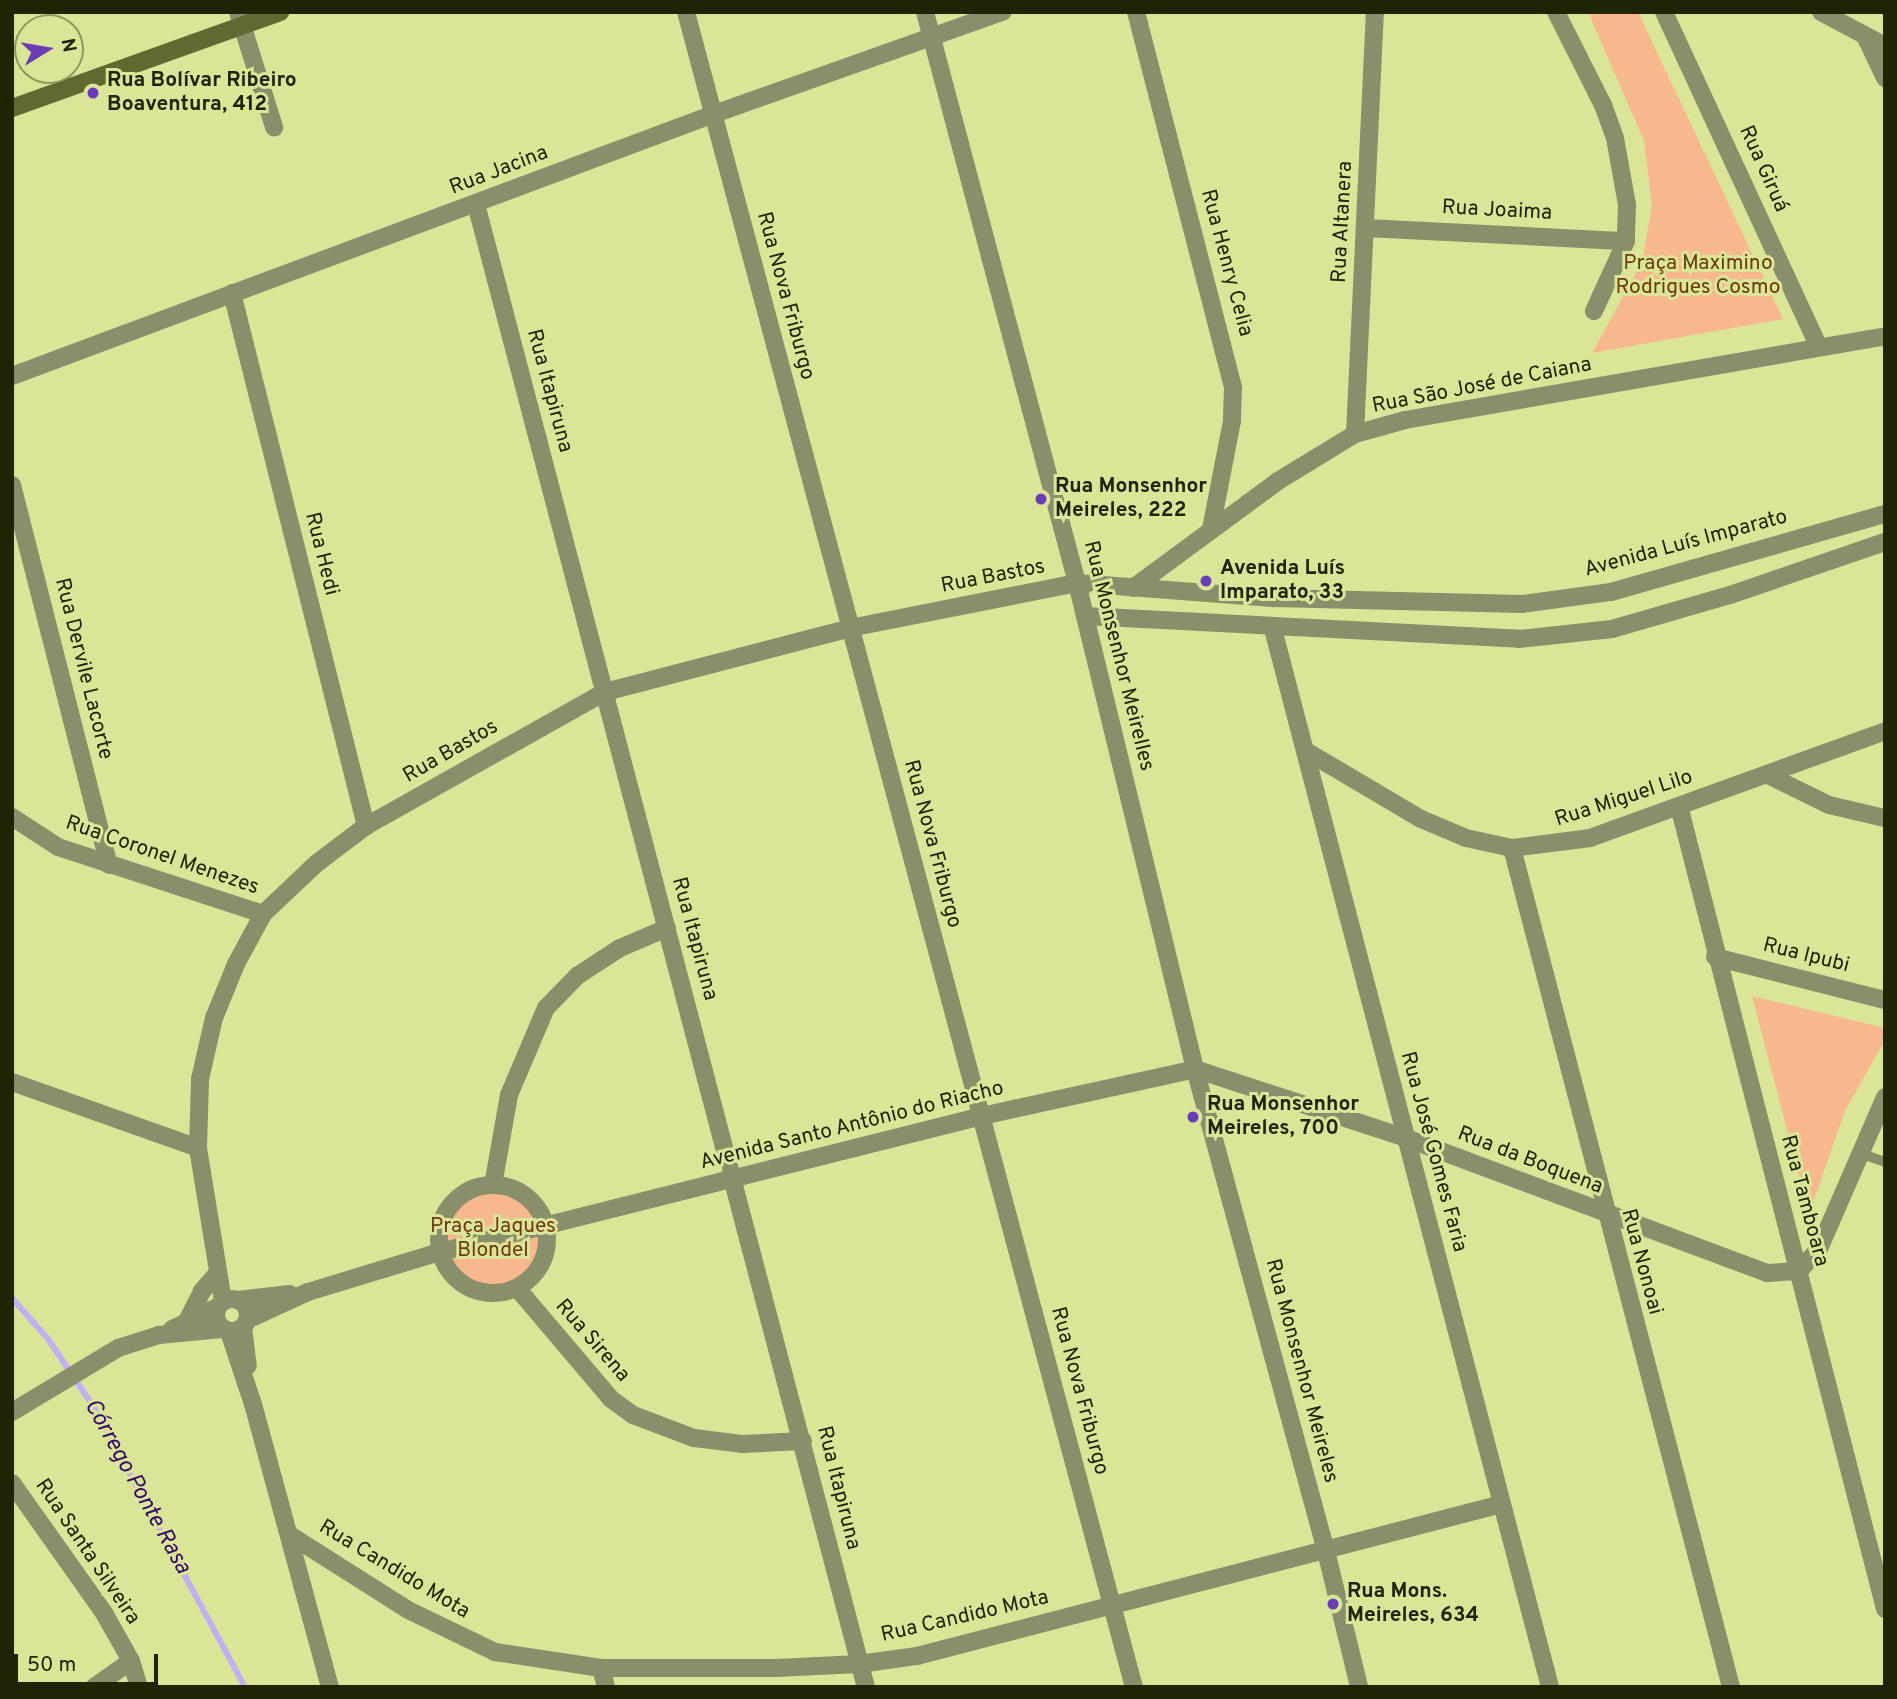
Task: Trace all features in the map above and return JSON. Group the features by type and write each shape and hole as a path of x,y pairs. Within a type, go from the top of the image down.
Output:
{"main road":[{"path":"12,108 240,19 280,12"}],"street":[{"name":"Rua Nova Friburgo","path":"686,12 1134,1687"},
{"name":"Rua Monsenhor Meirelles","path":"925,12 1077,583 1195,1069"},
{"name":"Rua Jacina","path":"12,376 714,114 1002,12"},
{"name":"Rua Henry Celia","path":"1136,12 1233,388 1233,421 1210,529"},
{"name":"Rua Altanera","path":"1355,434 1376,12"},
{"path":"1556,12 1615,138 1627,205 1626,241 1594,311"},
{"name":"Rua Giruá","path":"1664,12 1818,346"},
{"path":"1827,14 1885,46"},
{"path":"240,19 274,127"},
{"path":"1866,36 1885,78"},
{"name":"Rua Itapiruna","path":"476,204 866,1687"},
{"name":"Rua Joaima","path":"1366,228 1626,241"},
{"name":"Rua Hedi","path":"232,293 366,826"},
{"name":"Rua São José de Caiana","path":"1133,588 1210,529 1355,434 1405,419 1885,336"},
{"name":"Rua Dervile Lacorte","path":"12,485 109,865"},
{"name":"Avenida Luís Imparato","path":"1077,583 1274,598 1522,604 1611,592 1885,514"},
{"path":"1085,616 1273,629 1519,639 1612,629 1730,595 1885,542"},
{"name":"Rua Bastos","path":"226,1303 218,1274 198,1147 200,1079 214,1018 236,964 263,914 317,863 366,826 605,692 850,628 1077,583"},
{"name":"Rua José Gomes Faria","path":"1273,629 1549,1687"},
{"name":"Rua Miguel Lilo","path":"1306,751 1421,819 1466,838 1512,848 1590,838 1885,731"},
{"path":"1768,775 1829,804 1885,818"},
{"name":"Rua Tamboara","path":"1679,806 1715,957 1885,1609"},
{"name":"Rua Coronel Menezes","path":"12,817 58,847 263,914"},
{"name":"Rua Nonoai","path":"1512,848 1605,1214 1731,1687"},
{"path":"493,1185 509,1094 547,1008 577,976 621,948 667,928"},
{"name":"Rua Ipubi","path":"1715,957 1885,1000"},
{"path":"1195,1069 1405,1138"},
{"name":"Avenida Santo Antônio do Riacho","path":"159,1335 237,1330 265,1312 308,1292 440,1252 982,1116 1195,1069"},
{"name":"Rua Monsenhor Meireles","path":"1195,1069 1325,1547 1359,1687"},
{"path":"12,1082 198,1147"},
{"path":"1799,1271 1819,1249 1885,1097"},
{"name":"Rua da Boquena","path":"1405,1138 1768,1273 1799,1271"},
{"path":"493,1185 526,1197 545,1226 547,1241 538,1268 517,1288 494,1293 470,1289 457,1280 440,1252 440,1228 450,1206 477,1187 493,1185"},
{"path":"187,1321 202,1291 218,1274"},
{"name":"Rua Sirena","path":"517,1288 611,1399 634,1415 694,1438 742,1444 803,1441"},
{"name":"Avenida Santo Antônio do Riacho","path":"12,1412 100,1356 159,1335 226,1303 308,1292"},
{"path":"237,1330 217,1322 226,1303 248,1312 237,1330 253,1404 330,1687"},
{"name":"Rua Santa Silveira","path":"12,1483 104,1613 131,1661 139,1687"},
{"name":"Rua Candido Mota","path":"290,1535 408,1610 495,1652 601,1668 859,1664 917,1656 1325,1547 1502,1504"},
{"path":"94,1687 131,1661"},
{"path":"601,1668 606,1687"}],"lane":[{"path":"1859,1153 1885,1162"}],"green space":[{"name":"Praça Maximino Rodrigues Cosmo","path":"1588,12 1638,12 1783,319 1592,353 1642,262 1652,206 1644,141"},
{"path":"1752,996 1885,1028 1885,1040 1845,1111 1809,1214"},
{"name":"Praça Jaques Blondel","path":"493,1189 521,1197 535,1211 543,1239 535,1267 521,1281 493,1289 465,1281 451,1267 443,1239 451,1211 465,1197"}],"waterway":[{"name":"Córrego Ponte Rasa","path":"12,1298 48,1339 93,1406 245,1687"}],"place":[{"name":"Rua Bolívar Ribeiro Boaventura, 412","path":"93,93"},
{"name":"Rua Monsenhor Meireles, 222","path":"1041,499"},
{"name":"Avenida Luís Imparato, 33","path":"1206,581"},
{"name":"Rua Monsenhor Meireles, 700","path":"1193,1117"},
{"name":"Rua Mons. Meireles, 634","path":"1333,1604"}]}
